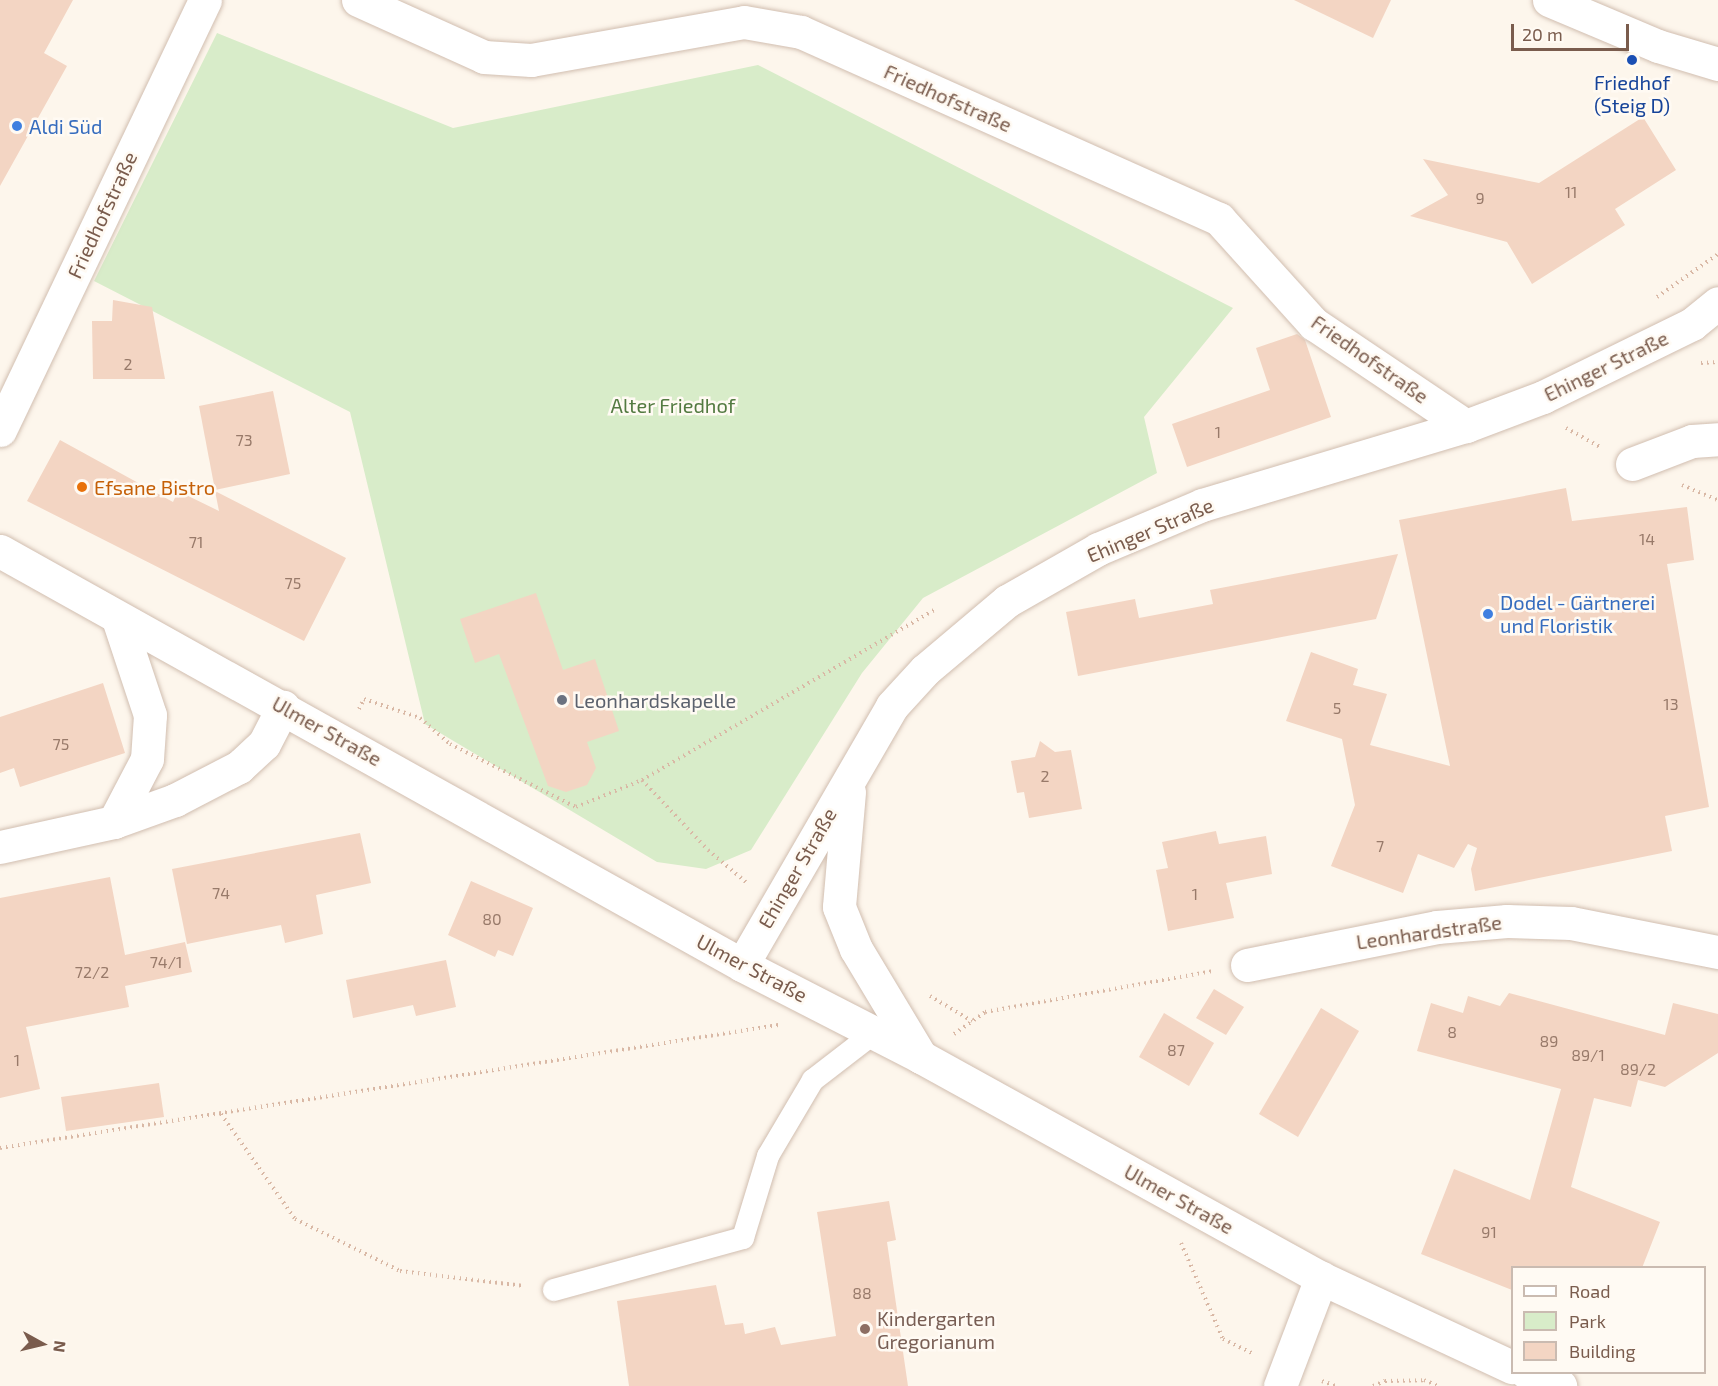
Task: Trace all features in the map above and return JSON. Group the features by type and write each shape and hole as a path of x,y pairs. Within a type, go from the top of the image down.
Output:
{"main road":[{"name":"Friedhofstraße","path":"0,430 205,0"},
{"name":"Friedhofstraße","path":"358,0 484,57 531,60 744,22 801,32 1219,219 1314,324 1466,426"},
{"path":"1549,0 1658,46 1718,64"},
{"name":"Ehinger Straße","path":"742,965 892,706 925,670 1007,601 1098,549 1202,506 1466,426 1543,397 1692,324 1718,303"},
{"path":"1632,464 1692,441 1718,439"},
{"name":"Ulmer Straße","path":"0,551 118,619 343,739 742,965 921,1057 1321,1278 1511,1367"},
{"path":"114,822 147,759 150,715 118,619"},
{"path":"0,847 114,822 175,800 238,767 264,744 283,707"},
{"path":"852,772 839,907 856,949 921,1057"},
{"name":"Leonhardstraße","path":"1247,964 1437,927 1507,921 1571,922 1717,947"},
{"path":"1282,1376 1321,1278"},
{"path":"1531,1374 1560,1386"}],"lane":[{"path":"554,1290 743,1239 768,1156 813,1080 874,1033"}],"path":[{"path":"343,739 364,699 420,718 450,744 576,807 642,780 708,850 776,907"},
{"path":"921,1057 985,1012 1247,964"},
{"path":"922,992 972,1021"},
{"path":"0,1148 783,1025"},
{"path":"220,1113 295,1219 400,1271 554,1290"},
{"path":"1187,1204 1180,1246 1223,1339 1282,1376 1336,1386"},
{"path":"1373,1386 1385,1381 1424,1380 1438,1386"}],"green space":[{"name":"Alter Friedhof","path":"217,33 453,128 758,65 1233,308 1144,417 1157,473 923,598 862,673 751,850 706,869 657,862 425,724 350,412 94,281"}],"building":[{"name":"Aldi Süd","path":"0,0 73,0 44,53 67,66 0,186"},
{"path":"1294,0 1391,0 1373,38"},
{"path":"1643,117 1676,170 1615,209 1625,225 1532,284 1507,242 1410,216 1448,195 1423,159 1539,183"},
{"path":"113,300 152,307 165,379 93,379 92,321 112,321"},
{"path":"1297,334 1305,340 1331,417 1187,467 1172,424 1270,390 1256,348"},
{"path":"273,391 290,474 215,490 199,406"},
{"path":"60,440 173,502 178,491 219,511 215,491 346,558 304,641 27,501"},
{"path":"1566,488 1572,521 1687,507 1694,560 1667,564 1709,807 1665,816 1672,851 1475,891 1471,869 1477,848 1468,844 1454,868 1418,854 1403,893 1331,866 1355,805 1342,739 1286,721 1311,652 1358,669 1353,685 1387,694 1370,745 1450,766 1399,520"},
{"path":"1398,554 1376,619 1078,676 1066,612 1135,599 1139,618 1213,604 1210,590"},
{"name":"Leonhardskapelle","path":"536,593 563,670 595,659 619,731 587,742 596,768 587,785 566,792 548,786 499,654 475,663 460,619"},
{"path":"103,683 125,753 20,787 14,768 0,773 0,717"},
{"path":"1040,741 1055,752 1071,750 1082,809 1029,818 1024,792 1017,793 1011,761 1035,757"},
{"path":"1216,831 1219,844 1266,836 1272,874 1226,883 1234,918 1168,931 1156,870 1168,868 1162,842"},
{"path":"360,833 371,883 316,895 323,934 285,943 281,925 187,944 172,869"},
{"path":"110,877 125,955 185,942 192,972 125,986 129,1007 26,1027 40,1089 0,1098 0,898"},
{"path":"471,881 533,908 513,956 498,950 495,957 448,935"},
{"path":"446,960 456,1007 416,1016 413,1005 353,1018 346,980"},
{"path":"1214,989 1244,1007 1226,1035 1196,1018"},
{"path":"1509,993 1665,1035 1673,1003 1718,1014 1718,1053 1665,1087 1638,1080 1631,1107 1594,1098 1571,1187 1660,1222 1643,1266 1511,1266 1511,1290 1421,1254 1454,1169 1530,1200 1561,1089 1417,1051 1431,1003 1463,1013 1468,996 1500,1006"},
{"path":"1321,1008 1359,1031 1298,1137 1259,1114"},
{"path":"1164,1013 1214,1043 1189,1086 1139,1057"},
{"path":"159,1083 164,1117 66,1131 61,1097"},
{"path":"889,1201 896,1240 887,1242 908,1386 629,1386 617,1301 716,1285 725,1325 743,1323 745,1334 775,1327 781,1345 836,1336 817,1212"}],"place":[{"name":"Friedhof (Steig D)","path":"1632,60"},
{"name":"Aldi Süd","path":"17,126"},
{"name":"Efsane Bistro","path":"82,487"},
{"name":"Dodel - Gärtnerei und Floristik","path":"1488,614"},
{"name":"Leonhardskapelle","path":"562,700"},
{"name":"Kindergarten Gregorianum","path":"865,1329"}]}
